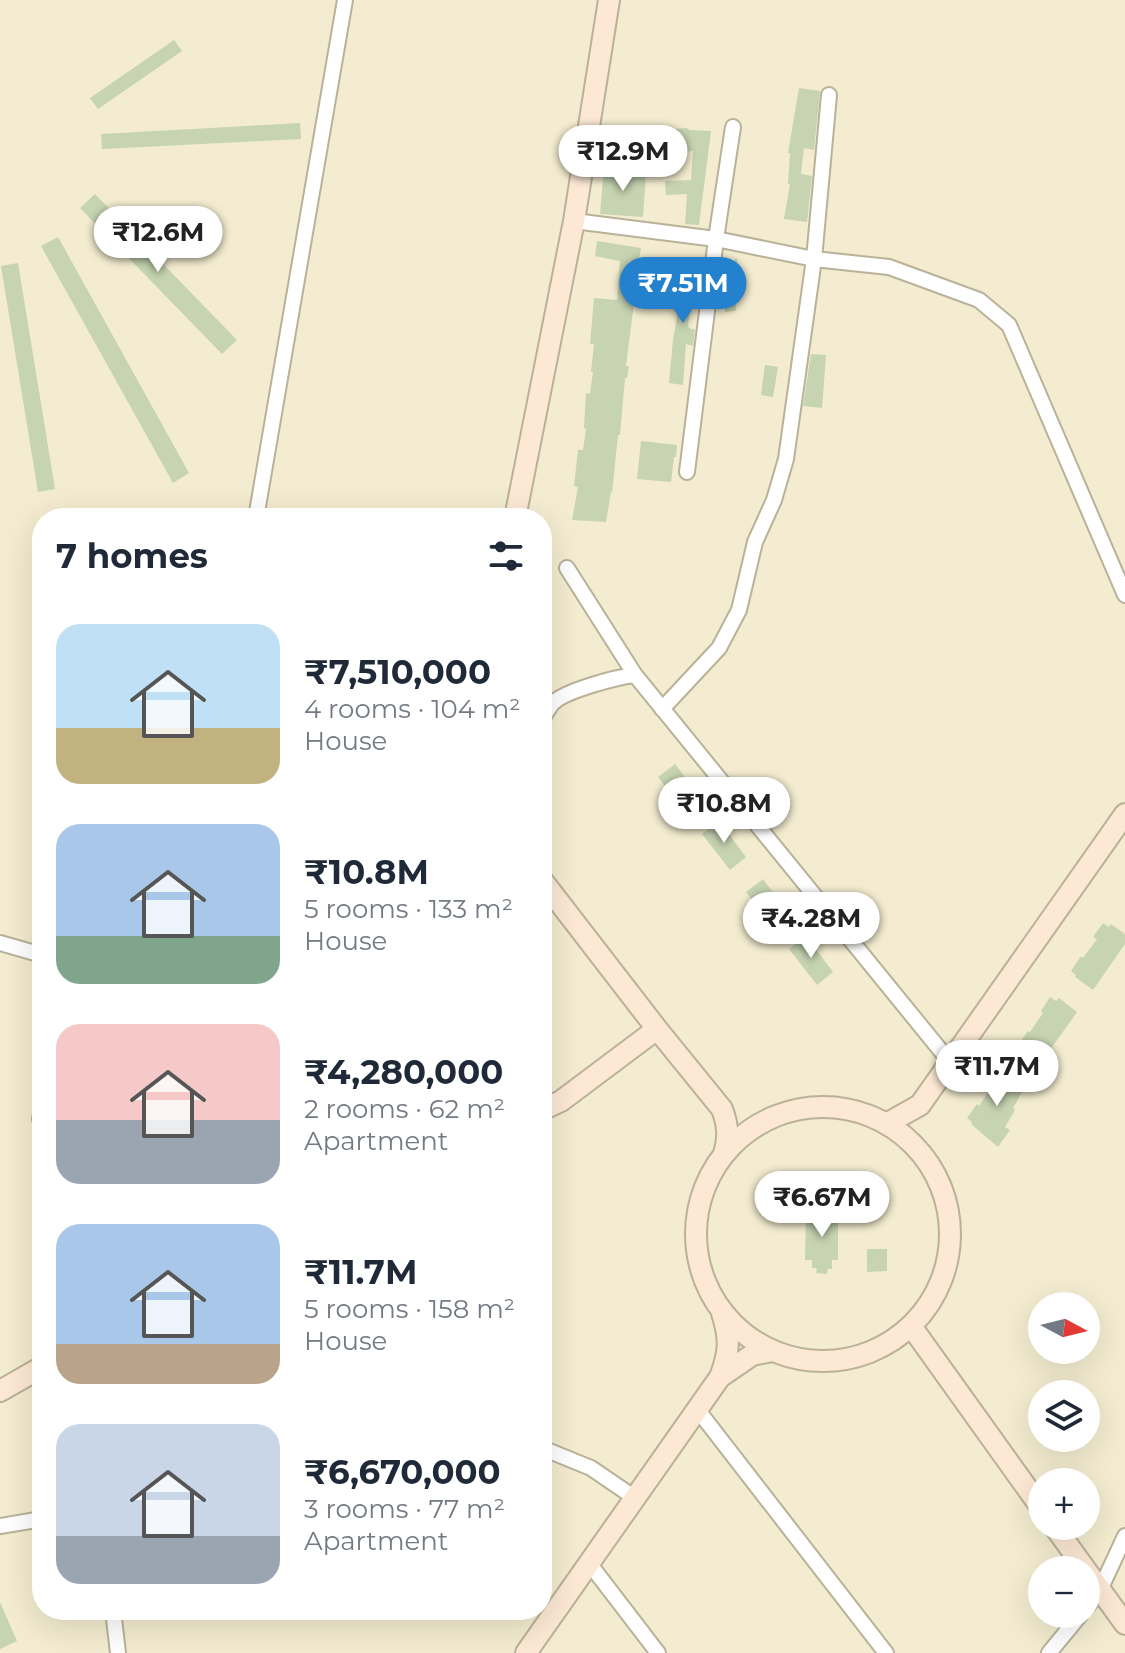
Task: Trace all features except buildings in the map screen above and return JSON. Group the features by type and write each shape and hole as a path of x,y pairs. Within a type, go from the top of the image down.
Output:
{"street":[{"path":"258,508 345,0"},
{"path":"517,508 574,221 609,0"},
{"path":"662,709 719,648 739,610 755,542 774,500 786,459 814,259 829,95"},
{"path":"687,472 733,127"},
{"path":"574,221 716,239 814,259 889,267 979,300 1009,325 1125,595"},
{"path":"567,568 635,675 950,1062"},
{"path":"552,704 592,685 635,675"},
{"path":"888,1123 920,1105 1125,814"},
{"path":"552,893 722,1109 728,1132 724,1154"},
{"path":"0,943 32,952"},
{"path":"552,1105 657,1029"},
{"path":"915,1146 920,1105"},
{"path":"552,1616 720,1377 727,1359 729,1336 700,1264 696,1231 707,1183 724,1154 764,1121 795,1109 826,1106 858,1111 888,1123 926,1158 942,1187 950,1220 950,1237 940,1285 911,1326 884,1346 861,1355 837,1361 804,1360 772,1351 744,1334 721,1310"},
{"path":"722,1109 740,1118 764,1121"},
{"path":"911,1326 1028,1489"},
{"path":"720,1377 752,1355 772,1351"},
{"path":"0,1391 32,1373"},
{"path":"697,1409 886,1653"},
{"path":"552,1452 591,1468 635,1498"},
{"path":"0,1526 32,1521"},
{"path":"1125,1536 1100,1590 1125,1624"},
{"path":"589,1563 658,1653"},
{"path":"114,1620 118,1653"},
{"path":"526,1653 549,1620"},
{"path":"1049,1653 1070,1628"}]}
